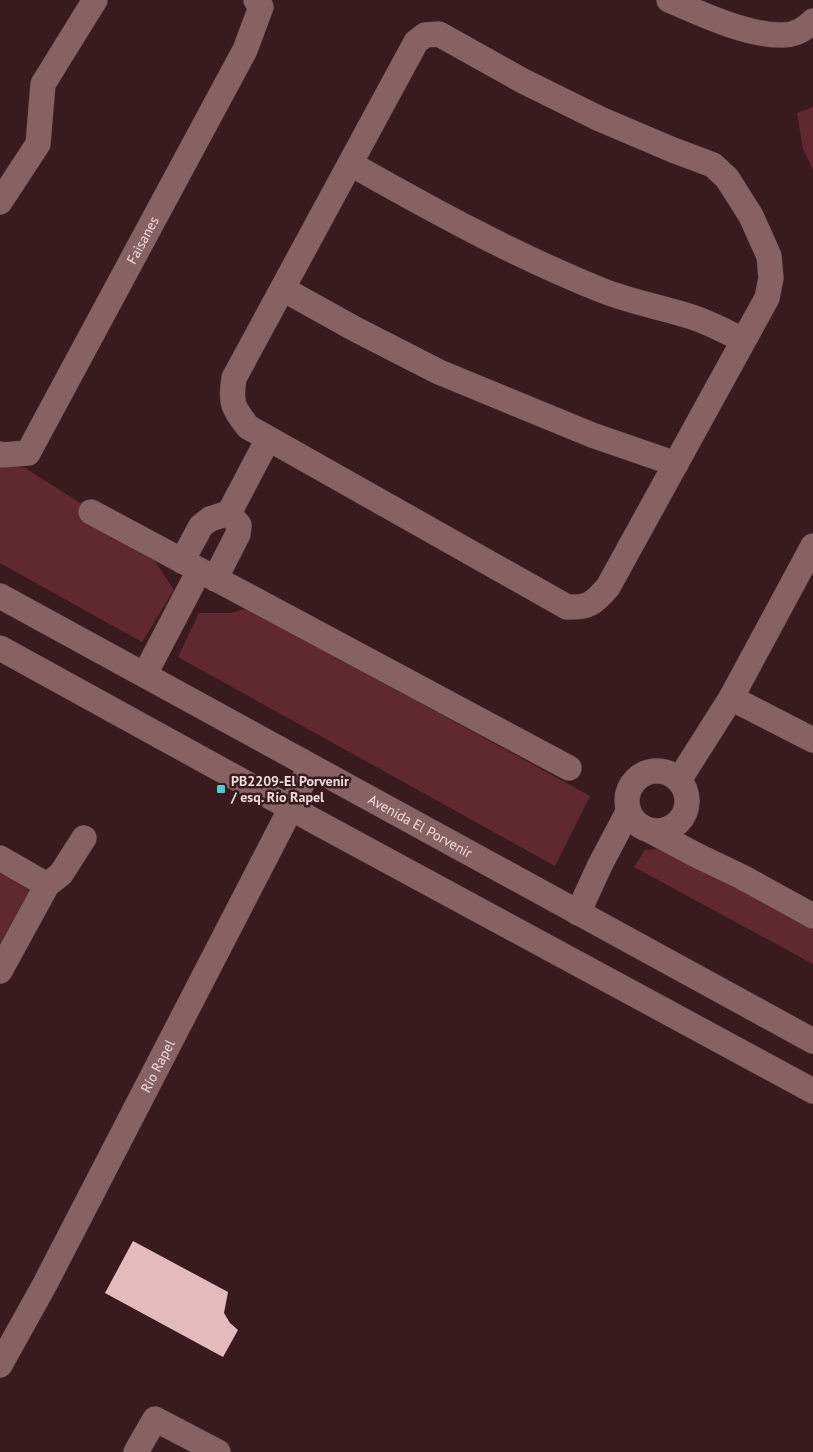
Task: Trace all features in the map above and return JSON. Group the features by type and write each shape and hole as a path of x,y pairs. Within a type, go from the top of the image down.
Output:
{"street":[{"path":"0,202 38,144 43,84 95,0"},
{"name":"Faisanes","path":"0,454 28,453 246,50 261,7 256,0"},
{"path":"669,0 740,28 782,36 801,31 813,21"},
{"path":"440,34 523,81 600,119 713,165 727,178 751,216 770,256 771,278 767,298 608,587 595,602 582,608 567,607 248,427 236,412 231,396 234,378 283,289 416,42 425,35 440,34"},
{"path":"351,164 464,227 602,290 693,317 744,340"},
{"path":"283,289 439,372 592,435 676,464"},
{"path":"199,570 201,526 210,519 229,513 268,439"},
{"path":"91,512 569,768"},
{"path":"144,674 199,570 238,534 239,525 229,513"},
{"path":"679,780 731,698 813,546"},
{"name":"Avenida El Porvenir","path":"0,596 813,1041"},
{"path":"0,648 813,1091"},
{"path":"731,698 813,740"},
{"name":"Río Rapel","path":"0,1366 45,1284 291,808 310,766"},
{"path":"651,831 660,831 678,823 687,806 685,788 679,780 661,770 650,771 640,775 632,782 626,802 628,812 634,821 641,827 696,856 742,877 813,916"},
{"path":"578,913 600,865 628,812"},
{"path":"1,965 47,885 61,874 84,838"},
{"path":"0,858 47,885"},
{"path":"136,1452 155,1419 218,1452"}],"shaded area":[{"path":"813,107 813,170 803,149 797,113"},
{"path":"0,463 25,468 85,506 78,516 155,561 174,590 142,642 0,563"},
{"path":"247,608 590,796 555,866 178,657 199,613 231,613"},
{"path":"657,849 720,877 813,926 813,964 634,867 645,850"},
{"path":"0,872 31,890 0,943"}],"building":[{"path":"133,1241 228,1292 224,1313 230,1323 238,1330 223,1357 105,1293"}],"place":[{"name":"PB2209-El Porvenir / esq. Río Rapel","path":"221,789"}]}
